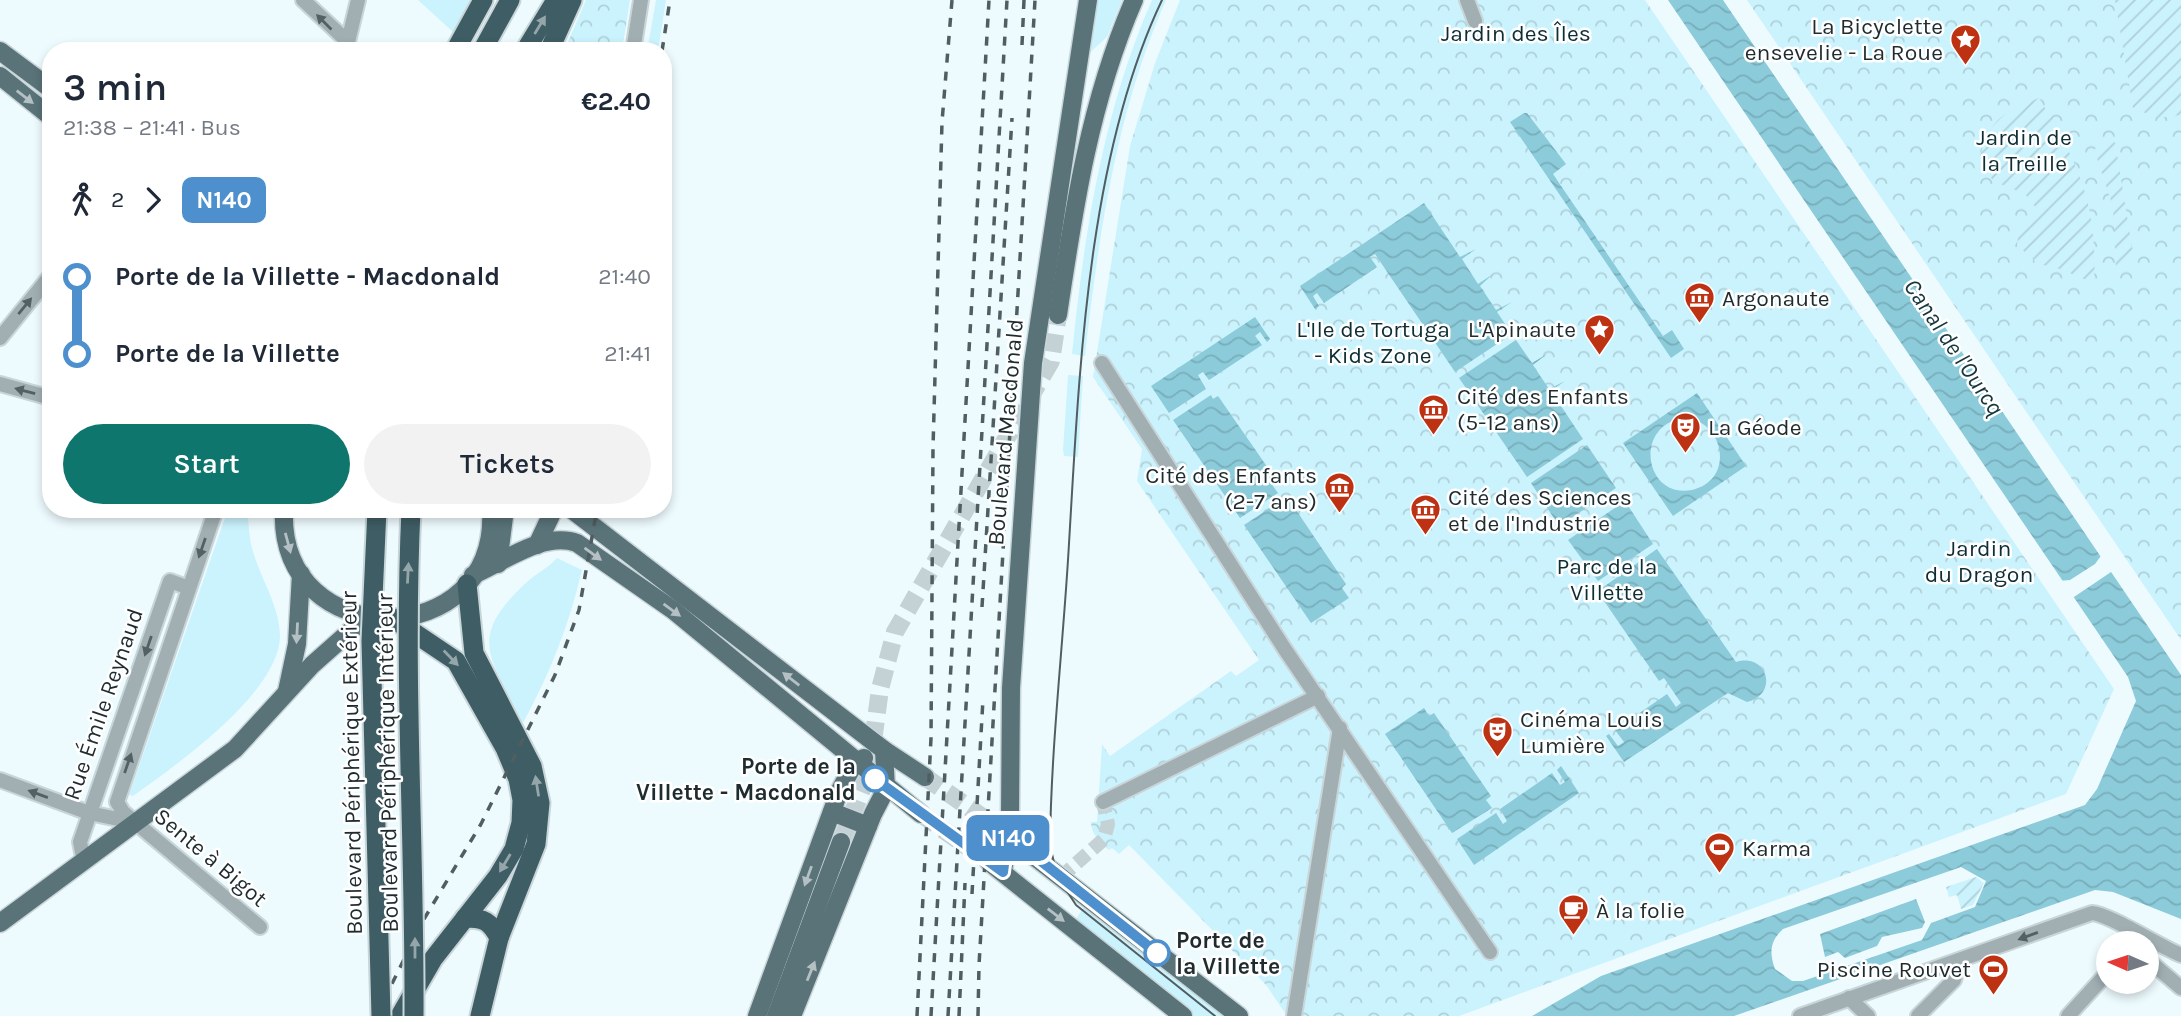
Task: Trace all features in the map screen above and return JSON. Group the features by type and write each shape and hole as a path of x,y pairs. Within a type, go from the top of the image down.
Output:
{"highway":[{"path":"459,42 482,0"},
{"path":"487,42 510,0"},
{"path":"530,42 556,0"},
{"path":"553,42 572,0"},
{"name":"Boulevard Périphérique Extérieur","path":"377,518 371,641 381,1016"},
{"name":"Boulevard Périphérique Intérieur","path":"411,518 406,647 415,923 414,1016"},
{"path":"470,580 474,653 532,766 540,803 539,828 532,857 499,938 480,1016"},
{"path":"395,620 456,662 505,748 521,789 521,823 514,849 498,876 433,959 400,1016"},
{"path":"465,918 484,919 492,925 499,938"}],"main road":[{"name":"Boulevard Macdonald","path":"1088,0 1041,363 1011,688 1008,835 996,867 1183,1016"},
{"name":"Boulevard Macdonald","path":"1058,315 1084,153 1110,65 1134,0"},
{"path":"0,51 42,82"},
{"path":"0,76 42,110"},
{"path":"285,518 288,547 301,574 335,606 365,618 395,620 419,615 442,605 470,580 537,545 557,538 577,543 673,610 811,722 886,789 921,814"},
{"path":"470,580 487,545 490,518"},
{"path":"498,564 504,518"},
{"path":"537,545 550,518"},
{"path":"583,518 824,705 925,777"},
{"path":"287,691 297,644 301,574"},
{"path":"0,923 235,749 287,691 365,618"},
{"path":"811,722 824,705"},
{"path":"757,1016 832,812 855,762 884,750"},
{"path":"792,1016 868,826 886,789 884,750"},
{"path":"832,812 868,826"},
{"path":"991,823 1239,1016"},
{"path":"776,1016 841,842"}],"street":[{"path":"303,0 342,42"},
{"path":"347,42 358,0"},
{"path":"634,42 641,0"},
{"path":"1467,0 1475,21"},
{"path":"0,338 42,286"},
{"path":"1102,363 1298,675 1318,696 1336,727 1490,952"},
{"path":"0,384 42,396"},
{"name":"Rue Émile Reynaud","path":"134,822 120,810 117,797 213,518"},
{"name":"Rue Émile Reynaud","path":"84,862 79,842 170,581 189,588"},
{"path":"1103,802 1318,696"},
{"path":"1294,1016 1336,727"},
{"path":"0,780 89,813 134,822"},
{"name":"Sente à Bigot","path":"134,822 260,927"},
{"path":"1800,1016 2092,913 2105,915 2125,931"},
{"path":"2160,948 2181,955"},
{"path":"1918,1016 1954,980 1959,961"},
{"path":"2160,970 2181,988"},
{"path":"2068,1016 2096,985"},
{"path":"1849,998 1868,1016"}],"green space":[{"path":"418,0 470,0 453,32"},
{"path":"586,0 630,0 623,42 568,42"},
{"path":"656,0 666,0 659,42 649,42"},
{"path":"1098,0 1122,0 1107,37 1086,56 1091,19"},
{"path":"1152,0 1166,0 1134,86 1122,130 1104,220 1085,356 1072,354 1090,219 1108,129 1135,42"},
{"name":"Parc de la Villette","path":"1180,0 1645,0 2114,689 2066,794 1459,1016 1287,1016 1266,985 1129,845 1119,854 1112,848 1109,850 1097,838 1091,826 1091,822 1097,822 1102,744 1110,756 1231,671 1236,676 1259,660 1137,481 1142,449 1093,377 1130,146 1155,63"},
{"path":"1747,0 2181,0 2181,640"},
{"path":"2115,0 2181,0 2181,115 2158,118 2133,108"},
{"name":"Jardin de la Treille","path":"2039,98 2065,144 2083,186 2093,230 2094,283 2057,268 2038,264 2017,245 2020,223 2037,209 2025,194 1993,181 1980,157 1993,125 2007,113"},
{"path":"2115,142 2134,259 2116,270 2113,207 2094,149"},
{"path":"1068,375 1083,376 1078,457 1064,456 1063,450"},
{"path":"225,518 248,518 252,548 279,624 276,657 263,680 223,726 174,766 133,796 129,795"},
{"path":"557,558 582,570 558,649 523,723 494,665 490,635 495,619 507,602"},
{"path":"1976,877 1984,883 1973,905 1961,909 1957,895 1949,897 1946,887"},
{"path":"1087,903 1230,1016 1193,1016 1075,920"}],"water":[{"name":"Canal de l'Ourcq","path":"1668,0 1723,0 2181,675 2181,919 2113,892 2095,890 1734,1016 1532,1016 1601,976 2085,805 2097,789 2136,701 2128,677","holes":["1961,867 1986,881 1975,907 1931,923 1922,940 1803,981 1792,981 1775,969 1772,947 1775,938 1783,929"]},
{"path":"1527,113 1566,164 1553,174 1663,336 1672,330 1684,349 1671,358 1510,122"},
{"path":"1424,203 1460,257 1476,249 1462,259 1478,284 1493,274 1480,286 1496,310 1512,302 1497,312 1512,334 1455,372 1375,254 1370,257 1377,267 1324,303 1317,293 1313,296 1319,306 1315,309 1300,286"},
{"path":"1255,317 1270,339 1267,342 1260,332 1255,336 1262,345 1209,380 1203,372 1198,375 1206,389 1169,413 1151,386"},
{"path":"1516,340 1532,363 1547,354 1533,365 1549,389 1565,381 1551,391 1583,439 1527,477 1459,378"},
{"path":"1697,393 1746,466 1673,516 1623,443","holes":["1678,419 1693,420 1706,426 1714,436 1719,448 1720,462 1716,474 1706,484 1692,490 1676,490 1664,484 1656,475 1651,462 1651,449 1655,436 1664,426"]},
{"path":"1211,395 1213,399 1218,396 1275,478 1270,482 1278,493 1240,518 1173,420"},
{"path":"1587,445 1616,488 1559,526 1531,483"},
{"path":"1282,500 1285,504 1290,501 1346,584 1342,588 1349,598 1311,623 1244,525"},
{"path":"1625,501 1653,544 1598,581 1568,540"},
{"path":"1657,549 1736,662 1755,663 1766,675 1766,683 1764,691 1757,698 1747,702 1728,693 1624,762 1606,736 1609,734 1618,746 1624,742 1615,730 1667,694 1676,707 1681,703 1664,678 1659,681 1602,598 1607,595 1602,588"},
{"path":"1424,708 1429,716 1434,713 1491,796 1486,800 1492,808 1452,833 1385,734"},
{"path":"1561,766 1579,793 1474,865 1457,839 1496,813 1503,824 1507,821 1500,809 1552,773 1560,785 1565,782 1557,770"},
{"path":"1916,899 1925,922 1922,928 1882,937 1877,946 1845,958 1838,952 1825,957 1820,934"}],"pier":[{"path":"2103,553 2114,570 2071,599 2059,581 2070,580 2095,564"}],"tunnel":[{"path":"841,842 869,772 880,689 895,632 1051,361 1058,315"},
{"path":"925,777 991,823"},
{"path":"1061,877 1104,839 1108,824 1103,802"},
{"path":"921,814 989,862"}],"tram line":[{"path":"1162,0 1136,63 1116,131 1090,274 1076,421 1050,845 1057,876 1076,905 1215,1016"}],"railway":[{"path":"663,42 670,0"},
{"path":"917,1016 931,738 933,448 942,122 952,0"},
{"path":"931,1016 989,0"},
{"path":"948,1016 1007,0"},
{"path":"1022,45 1024,0"},
{"path":"978,1016 1035,0"},
{"path":"982,607 1012,118"},
{"path":"376,1016 424,919 481,824 555,675 579,610 595,518"},
{"path":"972,894 983,699"},
{"path":"959,1016 965,883"}],"bus line":[{"name":"N140","path":"875,779 1003,872 1008,835 1157,953"}],"place":[{"name":"La Bicyclette ensevelie - La Roue","path":"1966,66"},
{"name":"Argonaute","path":"1699,325"},
{"name":"L'Apinaute","path":"1599,356"},
{"name":"Cité des Enfants (5-12 ans)","path":"1434,436"},
{"name":"La Géode","path":"1685,454"},
{"name":"Cité des Enfants (2-7 ans)","path":"1340,515"},
{"name":"Cité des Sciences et de l'Industrie","path":"1425,537"},
{"name":"Cinéma Louis Lumière","path":"1497,759"},
{"name":"Porte de la Villette - Macdonald","path":"875,779"},
{"name":"Karma","path":"1719,875"},
{"name":"À la folie","path":"1573,937"},
{"name":"Porte de la Villette","path":"1157,953"},
{"name":"Piscine Rouvet","path":"1994,996"}],"park label":[{"name":"Jardin des Îles","path":"1516,33"},
{"name":"L'Ile de Tortuga - Kids Zone","path":"1373,342"},
{"name":"Jardin du Dragon","path":"1979,561"}]}
